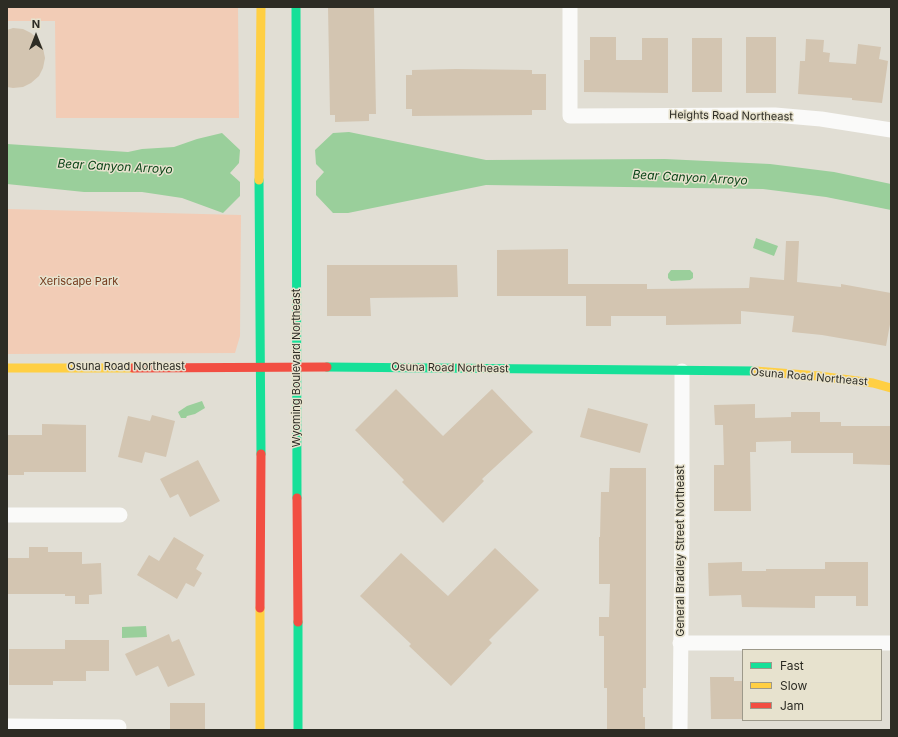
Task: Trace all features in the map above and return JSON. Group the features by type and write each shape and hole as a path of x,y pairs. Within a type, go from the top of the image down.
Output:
{"main road":[{"path":"260,7 260,730"},
{"name":"Wyoming Boulevard Northeast","path":"296,7 298,730"},
{"name":"Osuna Road Northeast","path":"7,368 297,367 765,371 865,382 891,388"}],"street":[{"name":"Heights Road Northeast","path":"570,7 570,116 775,115 821,119 891,130"},
{"name":"General Bradley Street Northeast","path":"680,730 682,371"},
{"path":"7,515 120,515"},
{"path":"680,643 891,643"},
{"path":"7,726 119,727"}],"green space":[{"path":"7,7 238,7 239,118 56,118 55,21 7,21"},
{"name":"Xeriscape Park","path":"7,209 241,215 240,336 235,353 7,354"}],"water":[{"name":"Bear Canyon Arroyo","path":"349,132 486,160 665,159 770,164 834,172 891,184 891,210 826,197 763,189 486,185 348,213 333,213 316,195 316,181 324,172 316,164 315,150 333,133"},
{"name":"Bear Canyon Arroyo","path":"222,133 240,150 239,163 230,173 240,182 240,196 223,213 182,198 142,192 84,192 7,184 7,144 128,152 142,149 174,147 197,139"},
{"path":"756,238 778,246 774,256 753,248"},
{"path":"671,270 690,270 693,273 693,278 690,280 671,281 668,278 668,274"},
{"path":"202,401 205,408 195,414 187,416 186,418 181,418 178,412 187,406"},
{"path":"146,626 147,637 122,638 122,627"}],"building":[{"path":"328,7 374,7 376,114 369,114 369,121 335,122 335,115 330,115"},
{"path":"13,28 23,29 31,33 39,40 43,48 45,58 43,68 39,76 31,83 23,87 13,88 7,87 7,30"},
{"path":"590,37 616,37 616,60 642,60 642,38 668,38 668,93 584,92 584,60 590,60"},
{"path":"746,37 776,37 776,93 746,93"},
{"path":"692,38 722,38 722,92 692,92"},
{"path":"806,39 824,40 823,52 830,53 829,62 856,64 858,44 881,47 879,59 888,61 882,103 852,100 852,98 798,94 800,61 805,61"},
{"path":"412,70 532,70 532,74 546,74 546,110 532,110 532,115 412,116 412,109 406,109 406,75 412,75"},
{"path":"786,241 799,241 797,282 841,287 841,284 891,293 891,319 886,346 822,335 792,332 794,316 741,311 741,324 666,325 666,316 611,316 611,326 586,326 586,296 497,296 497,250 568,249 568,284 647,284 647,289 749,288 750,277 784,280"},
{"path":"327,265 457,265 458,297 370,298 371,316 327,316"},
{"path":"396,389 443,436 492,389 533,432 482,479 484,481 443,523 402,482 404,480 355,430"},
{"path":"755,404 755,418 791,417 791,412 820,412 820,422 841,422 841,426 891,426 891,465 853,464 853,453 791,453 791,441 756,442 756,452 750,452 751,511 714,511 714,465 724,465 723,425 715,425 714,405"},
{"path":"588,408 648,424 640,453 580,437"},
{"path":"152,415 175,421 166,457 145,452 142,463 118,457 128,416 150,421"},
{"path":"42,424 86,425 86,472 24,472 24,475 7,475 7,435 42,435"},
{"path":"198,460 220,501 190,517 178,494 170,498 160,479"},
{"path":"610,468 646,468 646,688 643,688 643,717 645,717 645,730 607,730 607,688 604,688 604,636 599,636 599,617 609,617 610,584 599,584 599,537 601,492 609,492"},
{"path":"174,537 204,555 196,569 202,573 194,587 186,583 177,599 137,575 149,555 159,561"},
{"path":"29,547 48,547 48,552 82,552 82,564 101,563 102,594 89,595 89,604 75,604 75,596 65,596 65,594 7,594 7,558 29,558"},
{"path":"495,548 539,590 489,640 492,643 451,686 409,646 411,644 360,596 401,553 448,596"},
{"path":"742,562 742,571 766,571 766,569 825,569 825,562 868,562 868,606 856,606 856,596 815,596 815,608 742,607 741,595 709,596 708,563"},
{"path":"169,634 172,642 179,639 195,675 168,687 158,666 136,676 125,654"},
{"path":"65,640 109,640 109,671 86,671 86,681 53,681 53,685 9,685 9,649 65,649"},
{"path":"710,677 734,677 734,681 742,681 742,719 711,719"},
{"path":"170,703 205,703 205,730 170,730"}],"traffic: fast":[{"path":"296,7 297,498"},
{"path":"259,180 261,454"},
{"path":"327,367 755,371"},
{"path":"298,622 298,730"}],"traffic: slow":[{"path":"259,180 261,7"},
{"path":"7,368 133,368"},
{"path":"755,371 819,376 873,383 891,388"},
{"path":"260,608 260,730"}],"traffic: jam":[{"path":"133,368 327,367"},
{"path":"260,608 261,454"},
{"path":"297,498 298,622"}]}
